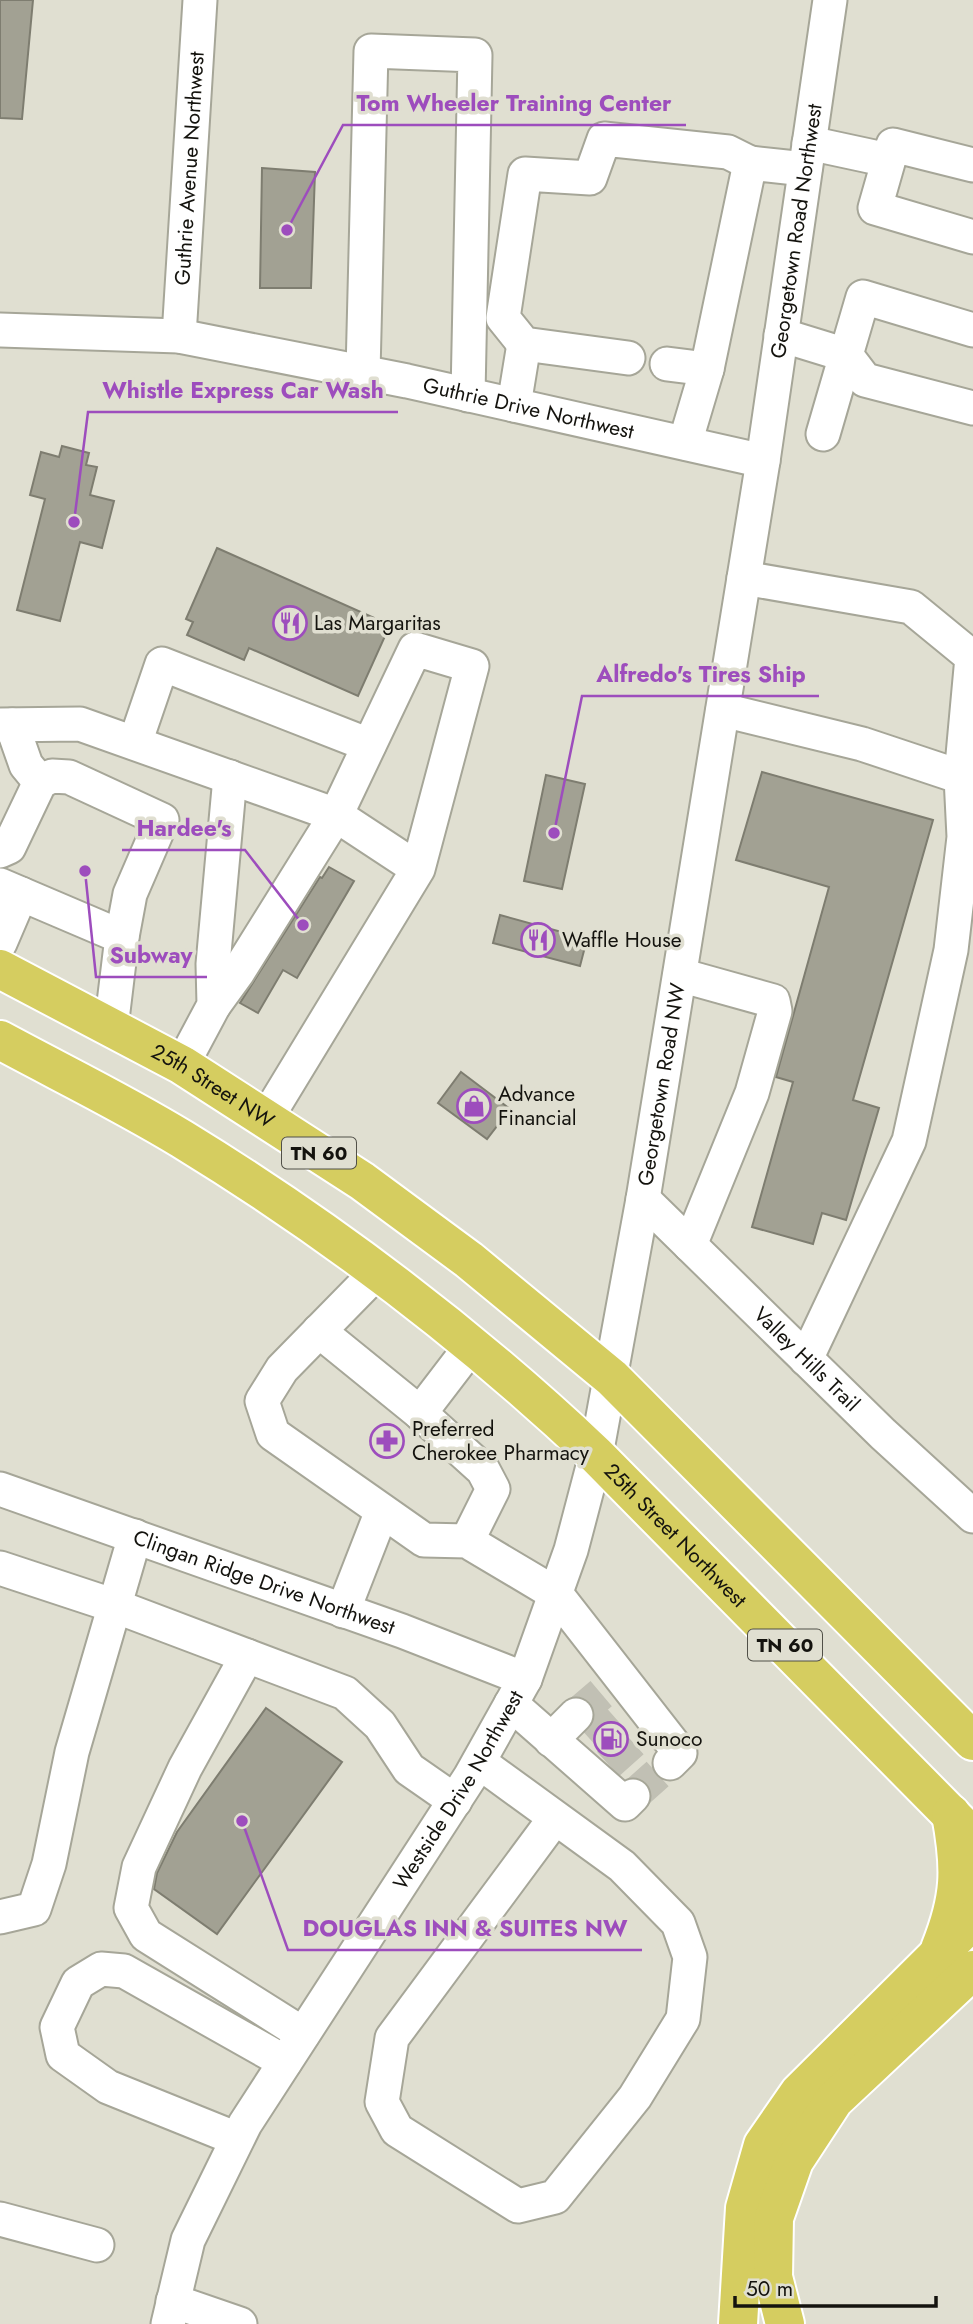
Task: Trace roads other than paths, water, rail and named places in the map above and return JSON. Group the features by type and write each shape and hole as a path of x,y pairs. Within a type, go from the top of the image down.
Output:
{"highway":[{"name":"25th Street NW","path":"0,969 182,1065 362,1181 458,1252 612,1378"},
{"name":"25th Street Northwest","path":"0,1040 182,1139 300,1217 472,1345 543,1405 596,1455 962,1825"},
{"name":"TN 60","path":"612,1378 973,1741"},
{"path":"937,1955 952,1920 958,1887 958,1854 962,1825"},
{"path":"738,2324 745,2208 764,2145 799,2093 973,1920"},
{"path":"785,2324 773,2277 774,2218 794,2161 834,2100 973,1970"}],"street":[{"name":"Guthrie Avenue Northwest","path":"179,336 200,0"},
{"name":"Georgetown Road Northwest","path":"763,461 830,0"},
{"path":"363,372 371,51 475,55 468,395"},
{"path":"628,358 524,344 503,318 525,174 590,178 604,139 728,152 750,163 807,156 888,160"},
{"path":"973,165 893,145 875,208 973,237"},
{"path":"685,443 707,369 750,163"},
{"path":"823,434 863,297 973,330"},
{"name":"Guthrie Drive Northwest","path":"0,330 179,336 363,372 763,461"},
{"path":"781,335 846,355 865,380 973,408"},
{"path":"514,405 524,344"},
{"path":"667,364 707,369"},
{"name":"Georgetown Road NW","path":"612,1378 763,461"},
{"path":"744,578 911,607 972,657 961,777 964,837 951,950 909,1141 806,1359"},
{"path":"182,1065 214,1005 238,972 336,815 415,649 472,666 418,869 266,1119"},
{"path":"135,743 162,664 369,745"},
{"path":"723,710 862,744 961,777"},
{"path":"0,851 9,846 33,773 6,725 80,724 336,815 418,869"},
{"path":"0,828 33,773"},
{"path":"33,773 69,777 162,820 130,894 121,937 111,1028"},
{"path":"214,1005 213,964 230,777"},
{"path":"0,943 10,890 121,937"},
{"path":"680,975 774,1001 775,1011 752,1093 690,1245"},
{"name":"Valley Hills Trail","path":"643,1199 883,1434 973,1516"},
{"path":"377,1272 282,1369 262,1401 273,1434 424,1540 467,1541 556,1594 631,1703 680,1754 670,1763"},
{"path":"319,1331 420,1413 483,1470 492,1489 467,1541"},
{"path":"420,1413 472,1345"},
{"name":"Westside Drive Northwest","path":"171,2312 188,2240 237,2138 455,1801 518,1692 571,1550 596,1455 612,1378"},
{"name":"Clingan Ridge Drive Northwest","path":"0,1489 343,1611 518,1692"},
{"path":"343,1611 382,1511"},
{"path":"0,1917 34,1909 50,1864 72,1752 135,1536"},
{"path":"0,1568 115,1606 345,1693 380,1725 409,1769 455,1801"},
{"path":"247,1656 185,1768 139,1867 131,1908 146,1935 303,2034"},
{"path":"518,1692 571,1737 601,1770 625,1804 633,1796"},
{"path":"479,1762 622,1866 678,1923 690,1957 684,2019 635,2097 555,2197 518,2206 397,2130 382,2102 392,2038 555,1818"},
{"path":"237,2138 108,2087 63,2055 57,2027 78,1983 101,1969 124,1971 285,2062"},
{"path":"0,2219 97,2245"},
{"path":"171,2312 240,2324"}],"tunnel":[{"path":"576,1715 609,1687"},
{"path":"589,1738 624,1707"},
{"path":"608,1764 646,1730"},
{"path":"633,1796 670,1763"}],"place":[{"name":"Tom Wheeler Training Center","path":"287,230"},
{"name":"Whistle Express Car Wash","path":"74,522"},
{"name":"Las Margaritas","path":"290,623"},
{"name":"Alfredo's Tires Ship","path":"554,833"},
{"name":"Subway","path":"85,871"},
{"name":"Hardee's","path":"303,925"},
{"name":"Waffle House","path":"538,940"},
{"name":"Advance Financial","path":"474,1106"},
{"name":"Preferred Cherokee Pharmacy","path":"387,1441"},
{"name":"Sunoco","path":"611,1739"},
{"name":"DOUGLAS INN & SUITES NW","path":"242,1821"}]}
